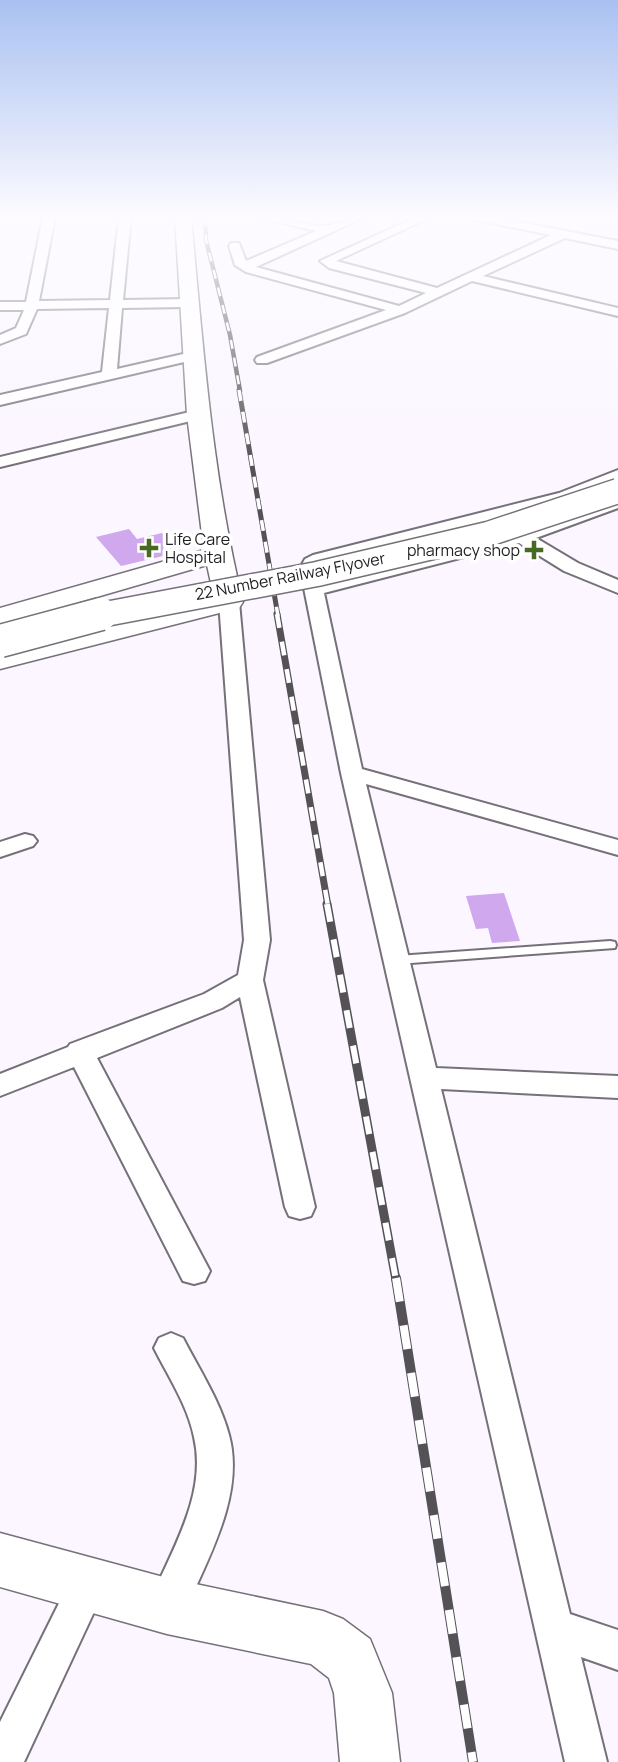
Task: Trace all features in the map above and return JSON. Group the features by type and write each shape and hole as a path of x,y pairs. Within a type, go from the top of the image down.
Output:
{"street":[{"path":"0,340 21,330 32,299"},
{"path":"110,374 116,299"},
{"path":"189,299 198,415 218,554 229,602 257,940 250,979 300,1207"},
{"path":"361,299 400,310"},
{"path":"262,360 426,299"},
{"path":"566,299 617,311"},
{"path":"0,306 189,303"},
{"path":"0,398 192,355"},
{"path":"0,398 110,374"},
{"path":"0,383 20,392"},
{"path":"0,462 198,415"},
{"path":"586,1762 352,774 309,569 311,563 319,559 565,497 618,475"},
{"path":"314,590 522,537 616,502"},
{"name":"22 Number Railway Flyover","path":"0,641 117,610 317,574 616,502"},
{"path":"522,537 572,567 618,587"},
{"path":"0,617 218,554"},
{"path":"0,660 229,602"},
{"path":"352,774 618,848"},
{"path":"0,850 25,841"},
{"path":"0,1084 213,1001 250,979"},
{"path":"80,1051 194,1271"},
{"path":"425,1078 618,1087"},
{"path":"167,1606 213,1492 216,1464 212,1436 171,1348"},
{"path":"0,1560 167,1606 323,1639 350,1659 363,1693 370,1762"},
{"path":"2,1762 88,1584"},
{"path":"556,1629 618,1650"}],"lane":[{"path":"397,960 610,945"}],"building":[{"path":"129,529 137,539 162,533 180,552 121,566 96,537"},
{"path":"504,893 520,941 492,943 488,928 476,929 466,896"}],"railway":[{"path":"221,299 240,391"},
{"path":"239,390 278,616"},
{"path":"277,614 328,906"},
{"path":"327,904 396,1280"},
{"path":"396,1278 473,1762"}],"place":[{"name":"Life Care Hospital","path":"149,548"},
{"name":"pharmacy shop","path":"534,550"}]}
